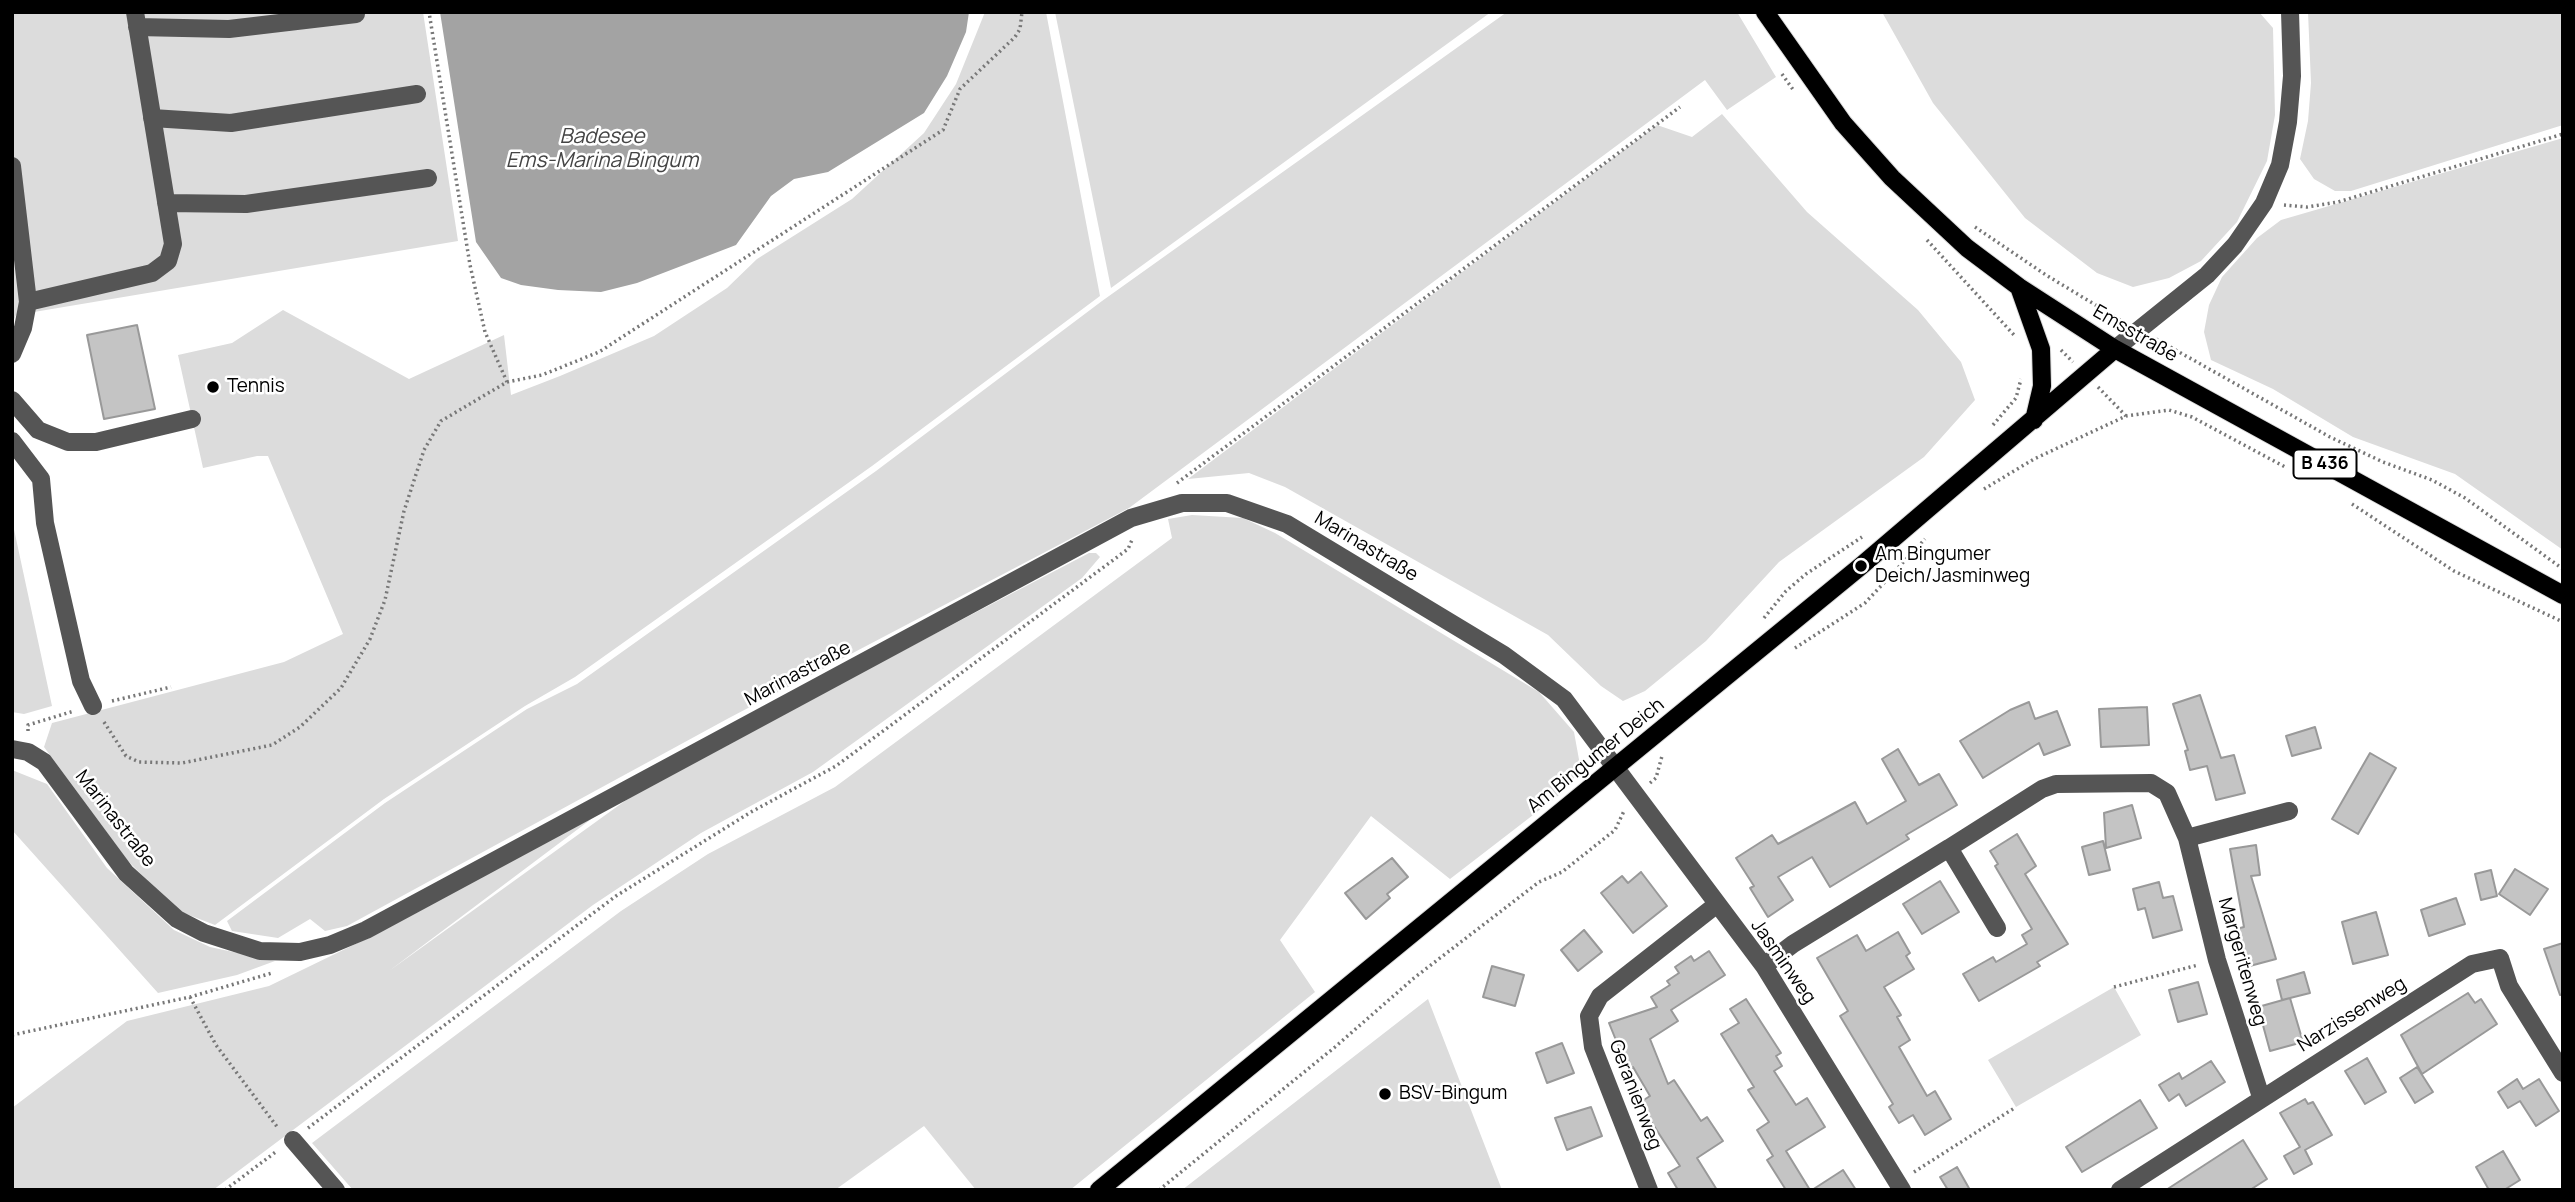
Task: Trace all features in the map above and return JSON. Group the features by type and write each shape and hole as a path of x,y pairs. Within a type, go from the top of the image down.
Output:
{"main road":[{"name":"Emsstraße","path":"1765,12 1843,123 1892,178 1967,248 2020,287 2115,349 2563,595"},
{"path":"2020,287 2040,349 2042,386 2034,420"},
{"name":"Am Bingumer Deich","path":"1099,1190 1617,767 2034,420 2115,349"}],"street":[{"path":"2115,349 2207,275 2235,245 2264,203 2280,165 2288,122 2292,76 2290,12"},
{"path":"28,302 152,273 168,261 173,244 136,20 229,29 356,14"},
{"path":"152,118 231,123 417,94"},
{"path":"12,166 28,302 23,328 12,354"},
{"path":"166,202 246,204 428,178"},
{"path":"12,400 38,430 68,442 96,442 192,419"},
{"path":"12,441 41,479 45,523 80,681 93,706"},
{"name":"Marinastraße","path":"12,749 29,752 44,762 126,873 177,919 204,933 260,951 300,952 330,945 366,930 1131,519 1182,503 1206,502 1227,503 1287,524 1504,655 1564,699 1617,767"},
{"name":"Jasminweg","path":"1617,767 1716,905 1764,966 1899,1185"},
{"name":"Margeritenweg","path":"1764,966 1793,944 2042,789 2056,784 2151,783 2167,793 2187,838 2217,960 2261,1097"},
{"path":"2187,838 2289,811"},
{"path":"1949,848 1997,928"},
{"name":"Geranienweg","path":"1649,1190 1593,1047 1589,1016 1600,996 1716,905"},
{"name":"Narzissenweg","path":"2120,1190 2472,964 2500,958 2509,986 2563,1073"},
{"path":"286,1135 336,1190"}],"path":[{"path":"429,12 470,265 485,332 508,382"},
{"path":"93,706 126,755 139,762 182,764 231,755 272,745 300,727 341,688 370,639 385,600 404,511 424,450 441,421 508,382 542,375 599,352 943,130 960,89 1015,37 1020,29 1022,12"},
{"path":"1175,484 1680,107"},
{"path":"2264,203 2307,208 2338,202 2563,134"},
{"name":"Emsstraße","path":"1975,226 2086,301 2330,437 2383,462 2432,480 2465,498 2563,569"},
{"path":"1988,430 2016,398 2022,373"},
{"path":"1981,491 2034,459 2119,419 2169,410 2192,417 2289,469"},
{"path":"2349,502 2454,571 2563,622"},
{"path":"328,1114 616,896 751,812 836,766 1128,549 1134,535 1131,519"},
{"path":"1761,623 1796,582 1870,532"},
{"path":"1794,649 1865,603 1926,538"},
{"path":"45,720 171,687"},
{"path":"1159,1190 1335,1047 1414,978 1539,882 1562,872 1615,830 1636,792 1656,779 1664,752"},
{"path":"2113,987 2217,960"},
{"path":"12,1035 190,997 278,971"},
{"path":"190,997 216,1045 286,1135"},
{"path":"1899,1185 2016,1108"}],"shaded area":[{"path":"12,12 423,12 458,241 16,315 12,324"},
{"path":"985,12 1046,12 1100,296 872,466 575,677 525,706 384,799 215,925 176,910 128,861 44,747 52,723 284,662 343,634 268,456 203,468 178,355 232,343 283,310 409,379 504,335 511,395 560,376 654,336 727,288 757,259 852,199 924,133 956,84"},
{"path":"1055,12 1491,12 1111,288"},
{"path":"1507,12 1737,12 1776,77 1727,110 1705,80 1129,508 729,718 347,926 325,931 310,919 278,938 232,931 227,921 385,803 527,709 577,684 876,471 1102,301"},
{"path":"1882,12 2259,12 2273,28 2275,115 2267,161 2237,222 2201,261 2169,278 2133,287 2097,273 2025,218 1933,103"},
{"path":"2308,12 2563,12 2563,125 2351,191 2335,191 2314,179 2300,159 2308,121 2311,83"},
{"path":"1722,114 1807,212 1918,310 1961,362 1975,400 1924,457 1779,562 1706,641 1645,691 1623,701 1601,686 1548,635 1285,487 1249,473 1188,479 1657,125 1692,137"},
{"path":"2563,138 2563,550 2455,474 2353,437 2273,389 2211,360 2204,332 2209,305 2222,277 2257,238 2281,220"},
{"path":"1192,515 1243,518 1275,533 1539,692 1574,732 1580,765 1574,778 1559,795 1450,879 1371,816 1280,940 1315,992 1070,1190 976,1190 924,1126 835,1190 353,1190 312,1143 621,911 708,854 835,787 1172,538 1168,519"},
{"path":"12,520 52,706 24,714 12,712"},
{"path":"1089,553 1096,553 1100,557 1082,578 813,772 701,833 593,905 213,1190 12,1190 12,1108 127,1021 269,986 374,935 618,799 389,971 629,798 761,725"},
{"path":"12,770 47,784 107,868 174,930 210,947 275,961 237,975 158,993 12,830"},
{"path":"2114,987 2141,1035 2016,1107 1988,1060"},
{"name":"BSV-Bingum","path":"1428,999 1502,1190 1182,1190"}],"water":[{"name":"Badesee Ems-Marina Bingum","path":"440,12 969,12 966,32 947,76 924,113 828,172 794,179 771,196 736,245 637,283 601,292 521,285 501,278 476,242"}],"building":[{"path":"137,325 155,409 104,419 87,335"},
{"path":"2200,695 2221,758 2234,755 2245,793 2216,800 2207,766 2190,770 2185,751 2188,750 2173,704"},
{"path":"2029,702 2035,719 2057,711 2070,745 2044,755 2039,743 1983,778 1960,741 2010,710"},
{"path":"2147,707 2149,745 2101,747 2099,709"},
{"path":"2315,727 2321,748 2292,756 2286,736"},
{"path":"1898,749 1919,785 1939,774 1957,805 1906,835 1909,839 1830,887 1812,857 1778,877 1793,900 1768,917 1750,888 1754,886 1736,858 1772,835 1778,844 1855,802 1867,824 1906,801 1882,759"},
{"path":"2370,753 2396,768 2358,834 2332,819"},
{"path":"2132,805 2141,838 2106,848 2104,813"},
{"path":"2017,834 2036,866 2025,874 2068,944 2037,962 2040,966 1979,1001 1963,974 1993,957 1996,962 2027,944 2022,935 2032,929 1995,866 1998,864 1990,851"},
{"path":"2103,841 2110,870 2089,875 2082,847"},
{"path":"2256,845 2260,875 2251,876 2276,959 2246,967 2236,929 2244,927 2230,849"},
{"path":"1392,858 1408,877 1387,894 1390,898 1366,919 1345,893"},
{"path":"2515,869 2548,889 2530,915 2499,894"},
{"path":"2491,870 2497,896 2481,900 2475,874"},
{"path":"1641,872 1667,906 1633,933 1601,893 1622,876 1628,883"},
{"path":"1940,881 1959,912 1922,934 1903,904"},
{"path":"2159,882 2163,898 2173,896 2182,930 2153,938 2145,908 2138,910 2133,889"},
{"path":"2456,898 2465,924 2429,936 2421,910"},
{"path":"2376,912 2388,955 2353,964 2342,922"},
{"path":"1584,930 1602,952 1578,971 1561,950"},
{"path":"1898,932 1910,953 1906,956 1914,969 1884,987 1901,1015 1897,1017 1910,1040 1899,1047 1927,1096 1935,1091 1951,1119 1925,1135 1913,1115 1899,1123 1889,1107 1893,1104 1840,1016 1848,1011 1817,958 1857,935 1866,951"},
{"path":"2563,943 2563,994 2560,995 2544,949"},
{"path":"1709,951 1725,975 1671,1010 1678,1021 1650,1039 1668,1084 1674,1080 1701,1121 1707,1117 1723,1141 1697,1158 1717,1190 1678,1190 1668,1173 1680,1166 1639,1103 1650,1096 1633,1067 1628,1070 1609,1023 1657,1007 1651,997 1670,985 1667,981 1679,973 1675,967 1691,956 1694,961"},
{"path":"1492,966 1524,975 1515,1006 1483,997"},
{"path":"2304,972 2310,993 2282,1000 2277,980"},
{"path":"2198,982 2207,1014 2178,1022 2169,990"},
{"path":"2468,993 2475,1003 2481,999 2497,1024 2422,1074 2401,1035"},
{"path":"2290,998 2303,1042 2270,1051 2258,1007"},
{"path":"1746,999 1781,1053 1776,1056 1782,1066 1774,1071 1796,1105 1807,1098 1825,1127 1786,1151 1810,1190 1786,1190 1767,1160 1773,1156 1757,1130 1769,1122 1748,1090 1754,1087 1721,1034 1739,1023 1730,1009"},
{"path":"1562,1043 1574,1073 1547,1083 1536,1053"},
{"path":"2367,1058 2386,1092 2365,1104 2345,1071"},
{"path":"2211,1061 2225,1082 2186,1106 2179,1094 2169,1101 2159,1085 2179,1073 2182,1079"},
{"path":"2417,1067 2433,1092 2415,1103 2400,1078"},
{"path":"2517,1079 2523,1089 2539,1079 2559,1111 2536,1126 2520,1101 2508,1108 2498,1092"},
{"path":"2305,1099 2308,1104 2313,1102 2332,1135 2305,1150 2312,1164 2294,1174 2284,1156 2300,1147 2280,1113"},
{"path":"2140,1100 2157,1128 2082,1172 2066,1147"},
{"path":"1591,1107 1602,1136 1567,1150 1555,1118"},
{"path":"2243,1140 2267,1179 2250,1190 2166,1190"},
{"path":"2503,1151 2520,1180 2504,1190 2489,1190 2476,1167"},
{"path":"1957,1167 1970,1190 1948,1190 1940,1177"},
{"path":"1843,1170 1856,1190 1812,1190"}],"place":[{"name":"Tennis","path":"213,387"},
{"name":"Am Bingumer Deich/Jasminweg","path":"1861,566"},
{"name":"BSV-Bingum","path":"1385,1094"}]}
